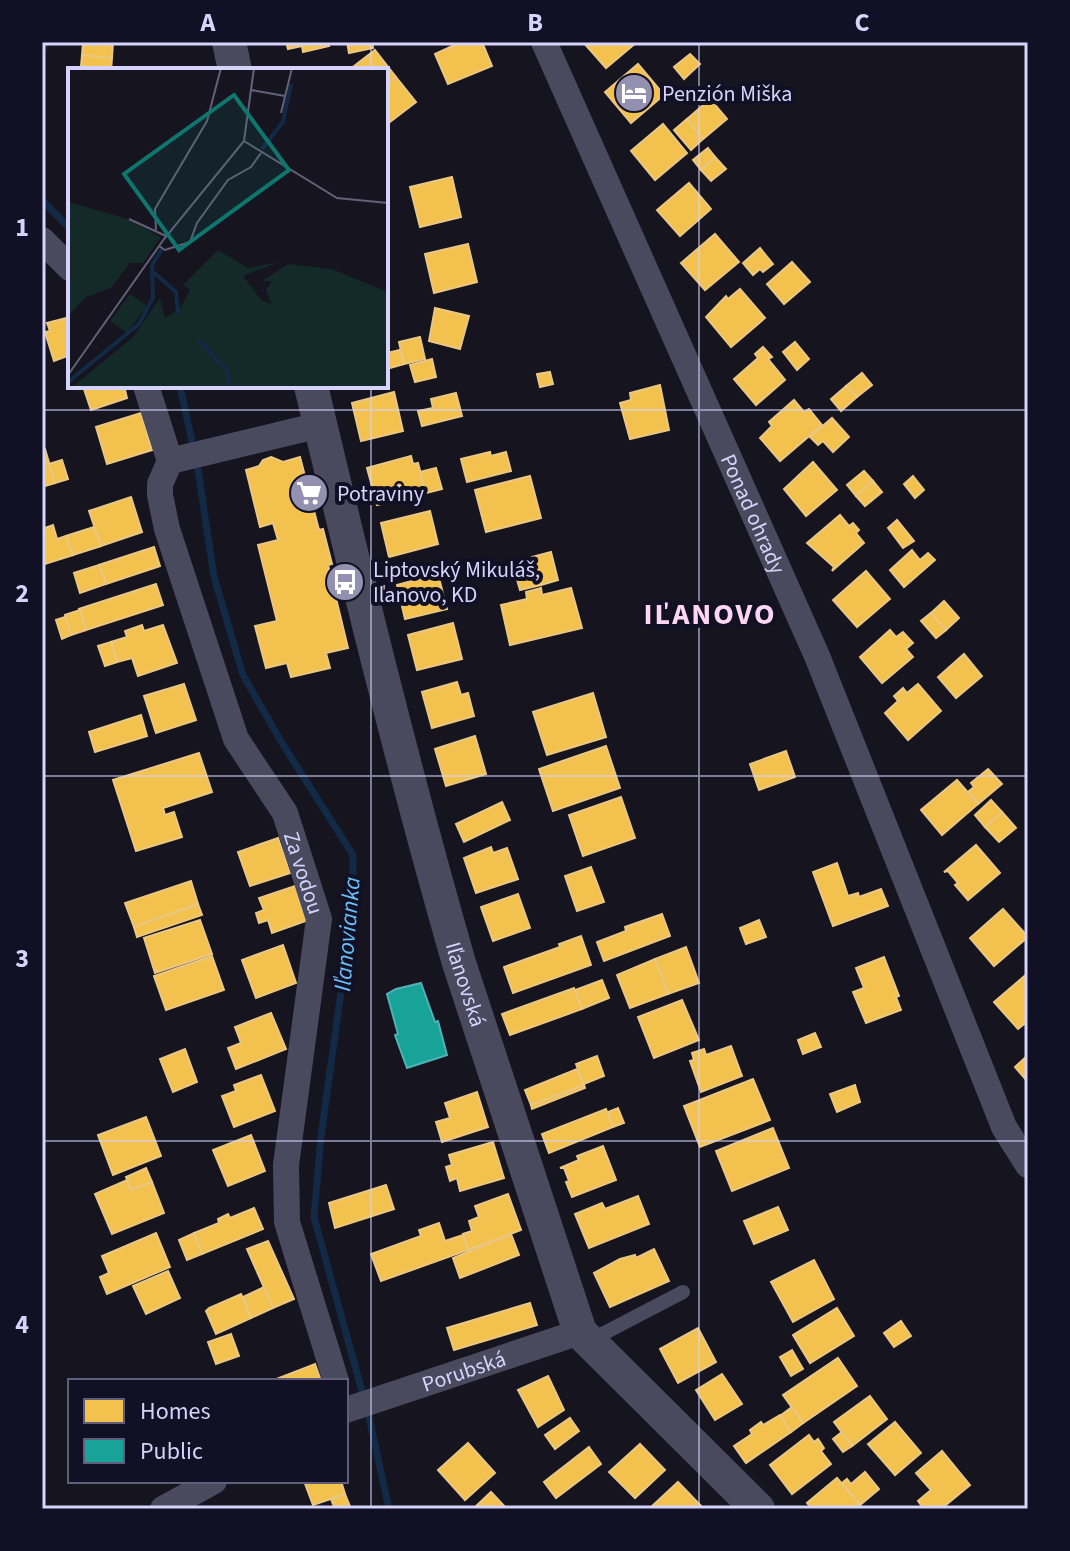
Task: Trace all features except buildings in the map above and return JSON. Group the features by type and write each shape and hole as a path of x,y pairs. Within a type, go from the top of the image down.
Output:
{"street":[{"path":"229,42 235,68"},
{"name":"Ponad ohrady","path":"544,42 817,656 1004,1127 1028,1165"},
{"path":"42,240 68,266"},
{"path":"147,388 184,458 320,425"},
{"name":"Iľanovská","path":"311,388 415,803 459,963 584,1336 758,1509"},
{"name":"Za vodou","path":"184,458 160,484 172,544 236,739 285,813 319,919 286,1165 287,1222 335,1379"},
{"name":"Porubská","path":"359,1405 584,1336"},
{"path":"163,1509 210,1483"}],"lane":[{"path":"584,1336 683,1292"}],"waterway":[{"name":"Iľanovianka","path":"42,51 47,42"},
{"name":"Iľanovianka","path":"42,200 68,227"},
{"name":"Iľanovianka","path":"180,388 198,470 214,577 243,675 353,855 352,913 321,1136 314,1217 369,1417 389,1509"}],"place":[{"name":"Penzión Miška","path":"634,93"},
{"name":"Potraviny","path":"309,493"},
{"name":"Liptovský Mikuláš, Iľanovo, KD","path":"345,582"}],"district":[{"name":"IĽANOVO","path":"710,614"}]}
